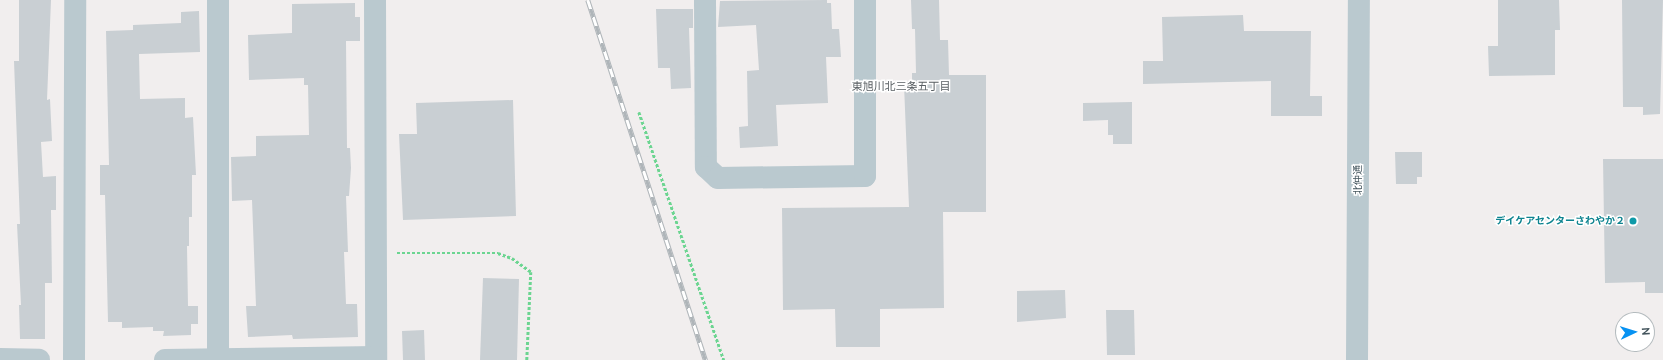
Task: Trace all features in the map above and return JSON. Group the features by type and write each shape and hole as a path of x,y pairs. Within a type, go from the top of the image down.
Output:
{"street":[{"path":"74,360 75,0"},
{"path":"218,0 218,360"},
{"path":"165,360 376,359 375,0"},
{"path":"705,0 706,167 718,178 865,176 865,0"},
{"name":"北仲通","path":"1357,360 1360,0"},
{"path":"0,359 39,360"}],"path":[{"path":"639,112 724,360"},
{"path":"375,253 498,253 512,258 531,272 527,360"}],"building":[{"path":"19,0 51,0 47,100 50,99 52,141 41,142 43,177 56,176 56,210 51,210 52,283 45,283 45,339 20,339 19,305 21,305 17,224 20,224 14,61 19,61"},
{"path":"827,0 827,3 831,3 832,29 839,29 841,57 826,57 828,103 776,105 778,146 740,148 739,127 748,126 747,71 759,70 756,25 718,27 720,1"},
{"path":"911,0 939,0 940,40 948,40 949,75 986,75 986,212 943,212 944,308 880,309 880,347 836,347 835,309 783,310 782,208 909,207 904,85 912,84 912,73 916,73 915,29 912,29"},
{"path":"1498,0 1559,0 1560,30 1555,30 1555,75 1489,76 1488,46 1498,46"},
{"path":"1622,0 1663,0 1660,114 1643,115 1643,107 1623,107"},
{"path":"355,3 355,17 360,17 360,41 346,41 347,148 350,148 351,168 349,196 346,196 348,252 344,252 346,304 357,304 358,337 293,339 292,335 248,337 246,306 256,306 252,200 232,201 231,157 256,156 256,136 309,135 308,85 304,85 304,78 249,80 248,35 292,33 292,4"},
{"path":"656,9 693,9 693,28 689,28 691,88 671,89 670,68 658,68"},
{"path":"199,11 200,52 139,54 140,99 185,98 185,118 193,117 196,175 192,175 192,217 189,217 189,246 187,246 188,306 198,306 198,324 191,324 191,335 163,336 164,331 153,331 153,327 122,328 122,322 108,322 105,195 100,195 100,165 109,165 106,31 133,30 133,25 181,23 181,12"},
{"path":"1243,15 1244,31 1311,31 1310,96 1322,96 1322,116 1271,116 1271,81 1143,84 1143,61 1163,61 1162,17"},
{"path":"513,100 516,216 403,220 399,134 417,134 416,103"},
{"path":"1132,102 1132,144 1113,144 1113,135 1108,135 1108,120 1083,121 1083,103"},
{"path":"1395,152 1422,152 1422,177 1417,177 1417,184 1396,184"},
{"name":"デイケアセンターさわやか２","path":"1603,159 1663,159 1663,293 1645,293 1645,282 1605,283"},
{"path":"483,278 519,279 517,360 480,360"},
{"path":"1065,290 1066,318 1017,322 1017,291"},
{"path":"1106,310 1134,310 1135,355 1107,355"},
{"path":"424,330 425,360 403,360 402,331"}],"railway":[{"path":"588,0 706,360"}],"place":[{"name":"デイケアセンターさわやか２","path":"1633,221"}],"district":[{"name":"東旭川北三条五丁目","path":"901,86"}]}
